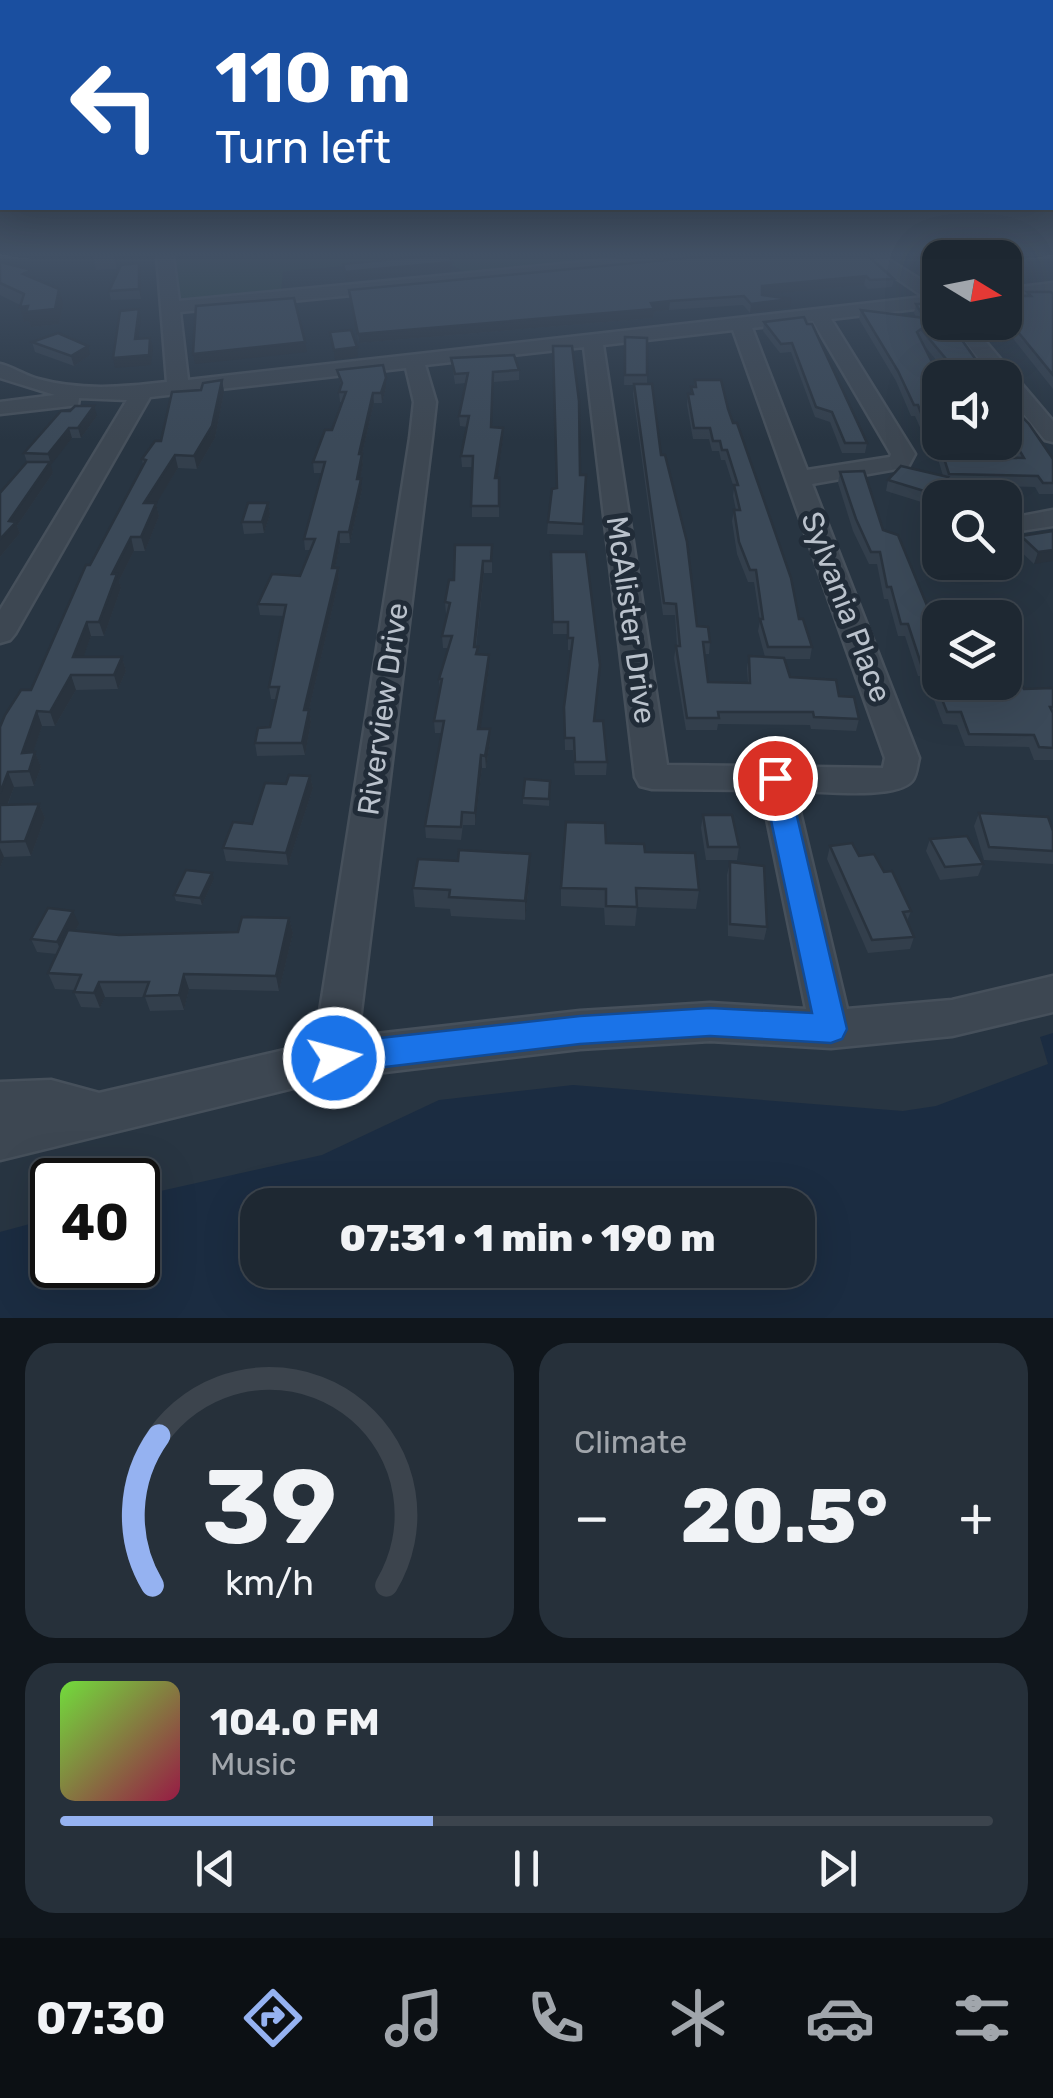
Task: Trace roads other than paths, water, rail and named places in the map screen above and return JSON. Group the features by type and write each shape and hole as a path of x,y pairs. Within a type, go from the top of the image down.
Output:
{"street":[{"path":"169,318 178,388"},
{"path":"0,408 797,318"},
{"path":"798,479 881,468 900,462 903,454 821,318"},
{"name":"Sylvania Place","path":"741,324 902,758 898,775 887,780 775,778"},
{"path":"974,340 990,360"},
{"name":"McAlister Drive","path":"593,341 652,776 775,778"},
{"name":"Riverview Drive","path":"334,1058 421,438 425,402 414,361"},
{"path":"0,370 11,378 58,389 112,395"},
{"path":"0,634 144,392"},
{"path":"1022,398 1053,435"},
{"path":"1022,523 1053,518"},
{"path":"775,778 831,1029"},
{"path":"0,1138 334,1058 561,1032 710,1022 831,1029 952,1018 1053,994"},
{"path":"0,1103 44,1098 70,1101 98,1114"}],"water":[{"path":"1053,1033 1053,1318 0,1318 0,1232 30,1224 30,1288 160,1288 160,1191 322,1155 439,1100 573,1085 903,1111 936,1106 1048,1064 1040,1037"}]}
